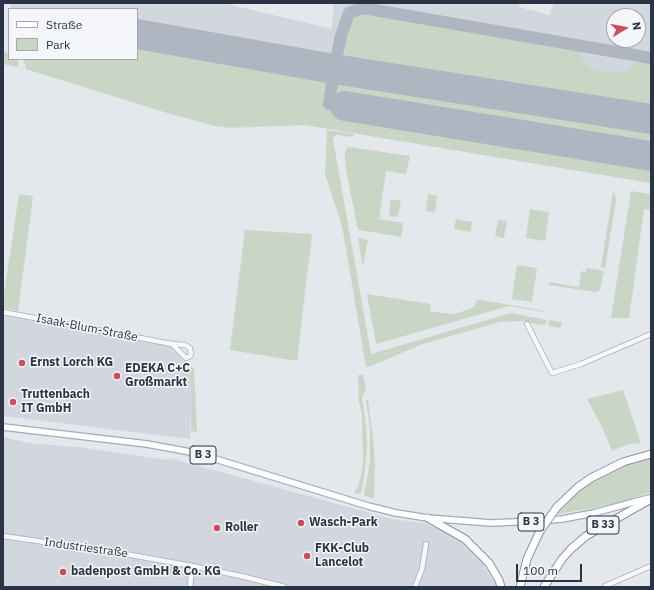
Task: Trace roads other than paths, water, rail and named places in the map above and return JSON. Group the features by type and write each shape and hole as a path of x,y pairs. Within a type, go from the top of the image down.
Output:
{"highway":[{"path":"520,587 527,559 540,531 557,507 578,487 596,475 623,462 651,454"},
{"name":"B 33","path":"544,587 562,559 586,536 651,498"},
{"path":"428,518 470,543 489,563 499,580 501,587"}],"main road":[{"name":"B 3","path":"3,427 147,444 196,453 372,507 428,518 491,523 562,519 594,513 651,498"}],"street":[{"name":"Isaak-Blum-Straße","path":"3,312 172,344"},
{"path":"527,324 552,373 581,364 651,334"},
{"name":"Industriestraße","path":"3,536 120,553 192,566 242,576 285,587"},
{"path":"415,587 422,569 426,544"},
{"path":"190,587 192,566"},
{"path":"605,587 651,566"}],"place":[{"name":"Ernst Lorch KG","path":"22,363"},
{"name":"EDEKA C+C Großmarkt","path":"117,376"},
{"name":"Truttenbach IT GmbH","path":"13,402"},
{"name":"Wasch-Park","path":"301,523"},
{"name":"Roller","path":"217,528"},
{"name":"FKK-Club Lancelot","path":"307,556"},
{"name":"badenpost GmbH & Co. KG","path":"63,572"}]}
